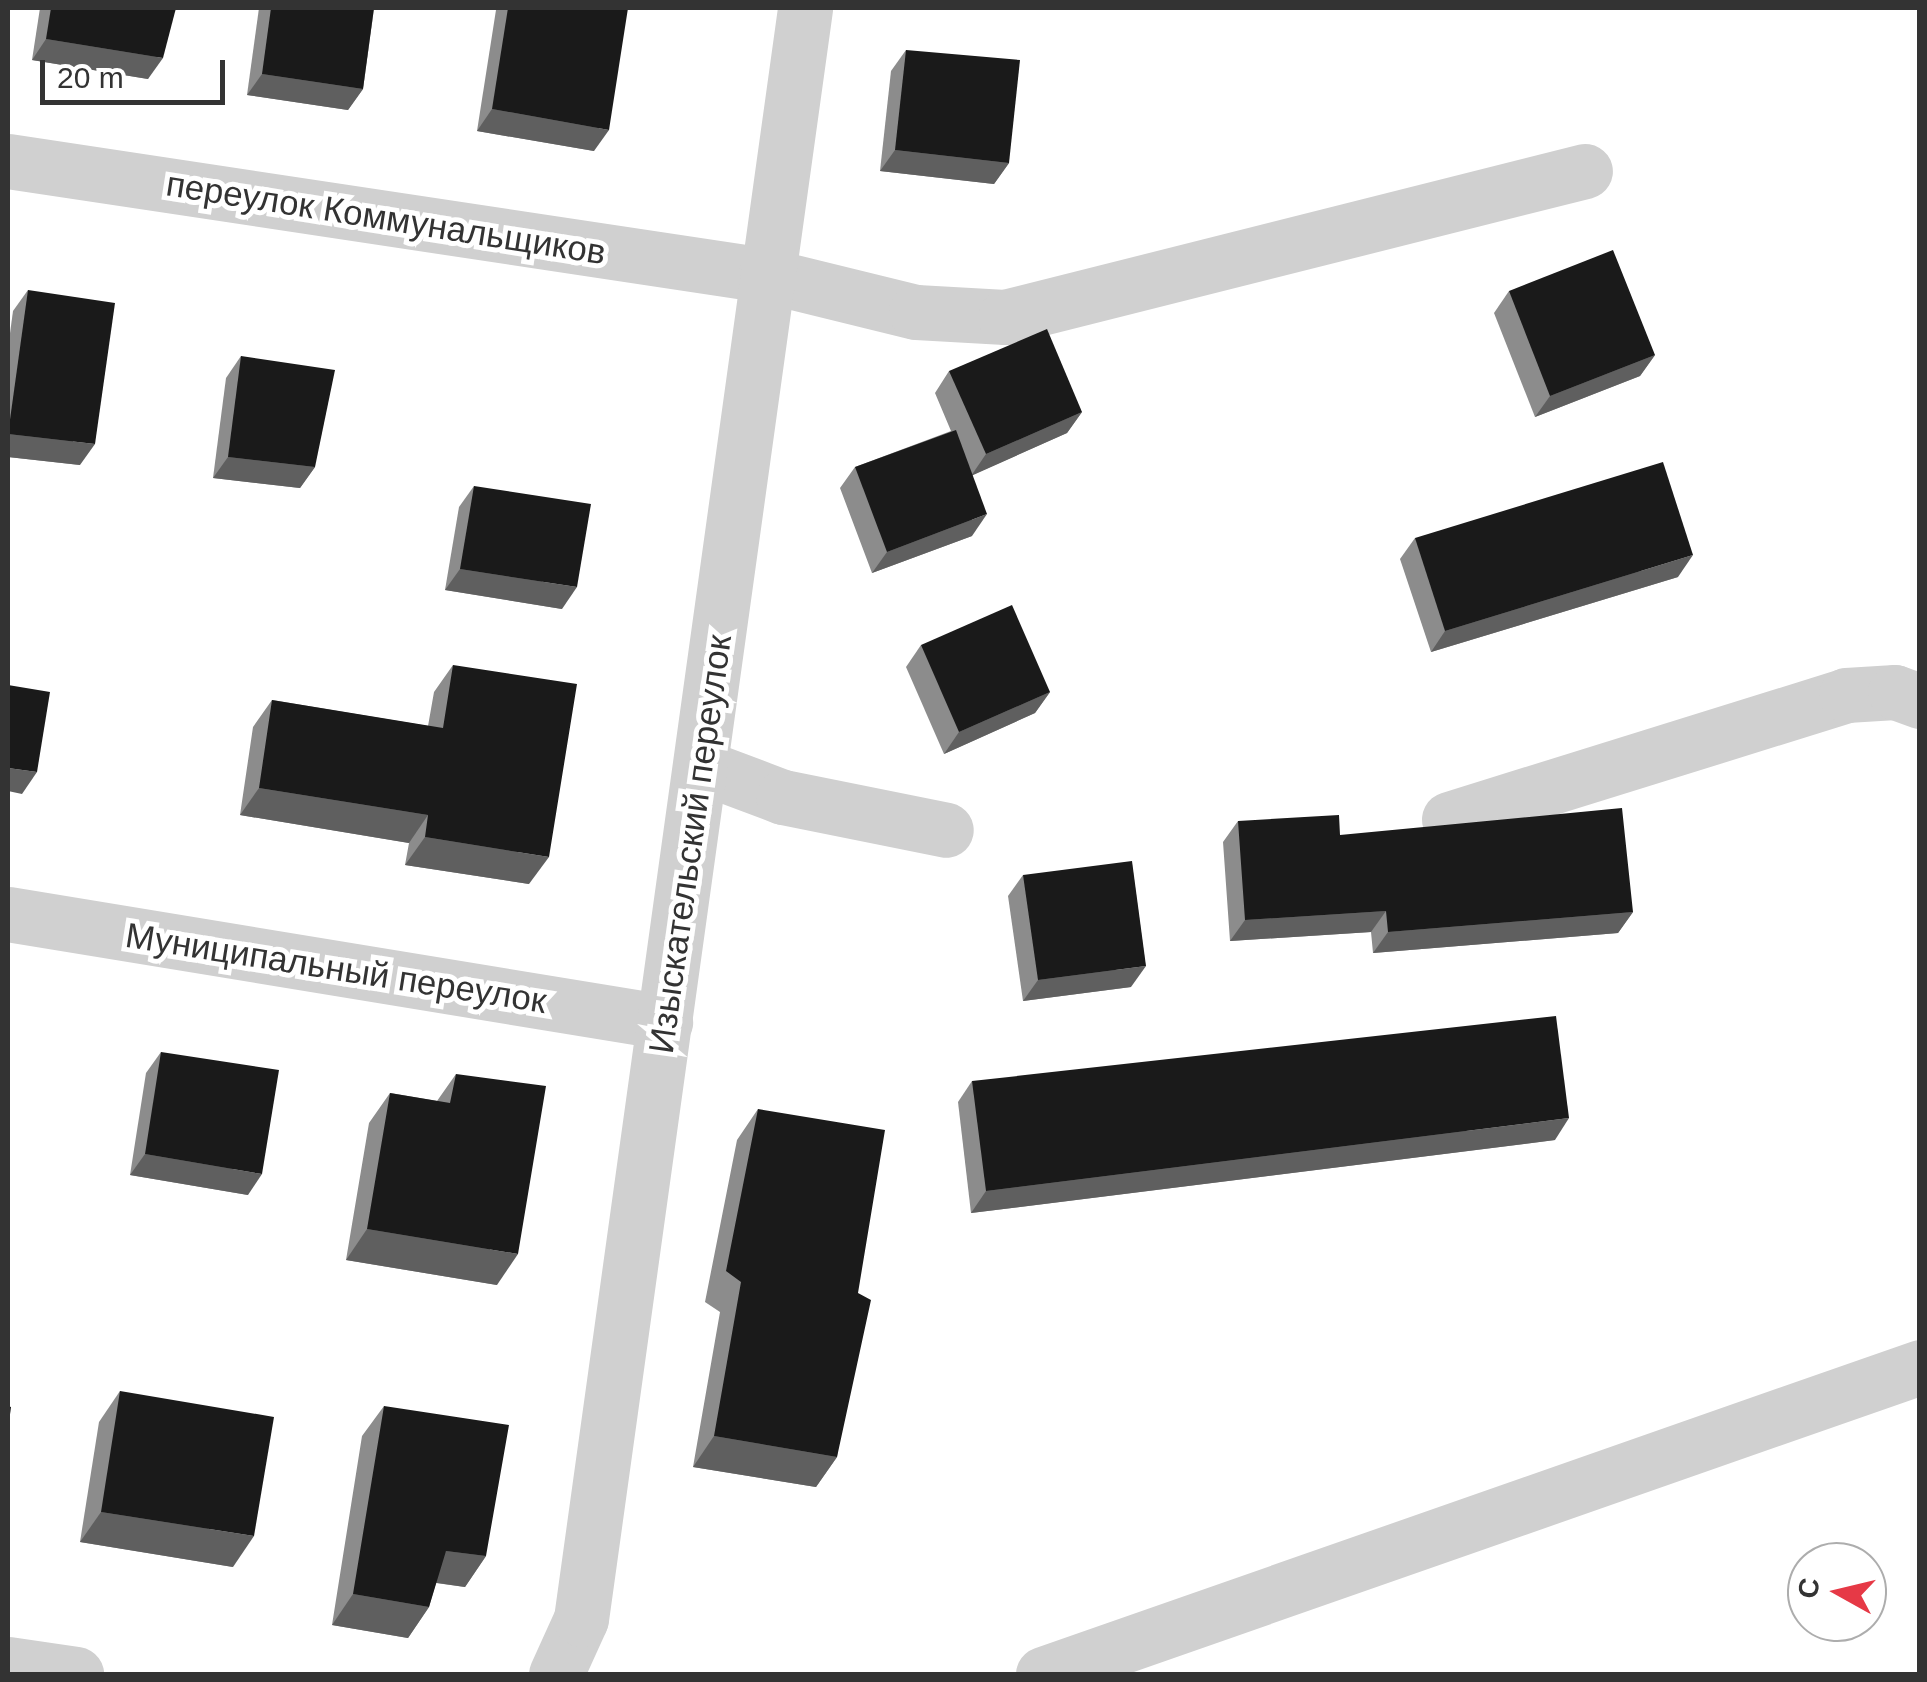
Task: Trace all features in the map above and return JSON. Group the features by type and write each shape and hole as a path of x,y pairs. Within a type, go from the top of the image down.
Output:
{"street":[{"name":"Изыскательский переулок","path":"556,1674 581,1618 703,767 765,275 805,8"},
{"name":"переулок Коммунальщиков","path":"8,162 765,275 916,312 1006,317 1584,171"},
{"path":"1449,820 1846,695 1895,692 1920,702"},
{"path":"703,767 783,798 946,830"},
{"name":"Муниципальный переулок","path":"8,914 665,1022"},
{"path":"1043,1674 1920,1367"},
{"path":"8,1664 76,1674"}],"building":[{"path":"51,8 176,8 163,58 46,39"},
{"path":"271,8 374,8 363,89 262,74"},
{"path":"508,8 628,8 609,130 492,109"},
{"path":"906,50 1020,60 1009,163 895,150"},
{"path":"1613,250 1655,355 1550,396 1509,291"},
{"path":"28,290 115,303 95,444 8,434"},
{"path":"1047,329 1082,412 986,454 949,371"},
{"path":"241,356 335,370 315,467 228,457"},
{"path":"956,430 987,514 887,552 855,467"},
{"path":"1663,462 1693,555 1445,631 1415,538"},
{"path":"474,486 591,504 577,587 460,569"},
{"path":"1012,605 1050,692 959,732 921,645"},
{"path":"453,665 577,684 549,857 425,837 428,815 259,788 272,700 443,728"},
{"path":"8,685 50,692 37,772 8,768"},
{"path":"1622,808 1633,912 1388,932 1386,911 1245,920 1238,821 1339,815 1340,835"},
{"path":"1132,861 1146,966 1038,980 1023,875"},
{"path":"1556,1016 1569,1118 986,1191 972,1081"},
{"path":"161,1052 279,1070 262,1174 145,1154"},
{"path":"456,1074 546,1086 518,1254 367,1229 390,1093 450,1103"},
{"path":"758,1109 885,1130 858,1293 871,1300 837,1457 714,1436 741,1282 726,1271"},
{"path":"120,1391 274,1417 254,1536 101,1512"},
{"path":"384,1406 509,1425 486,1556 446,1551 429,1607 353,1594"}]}
